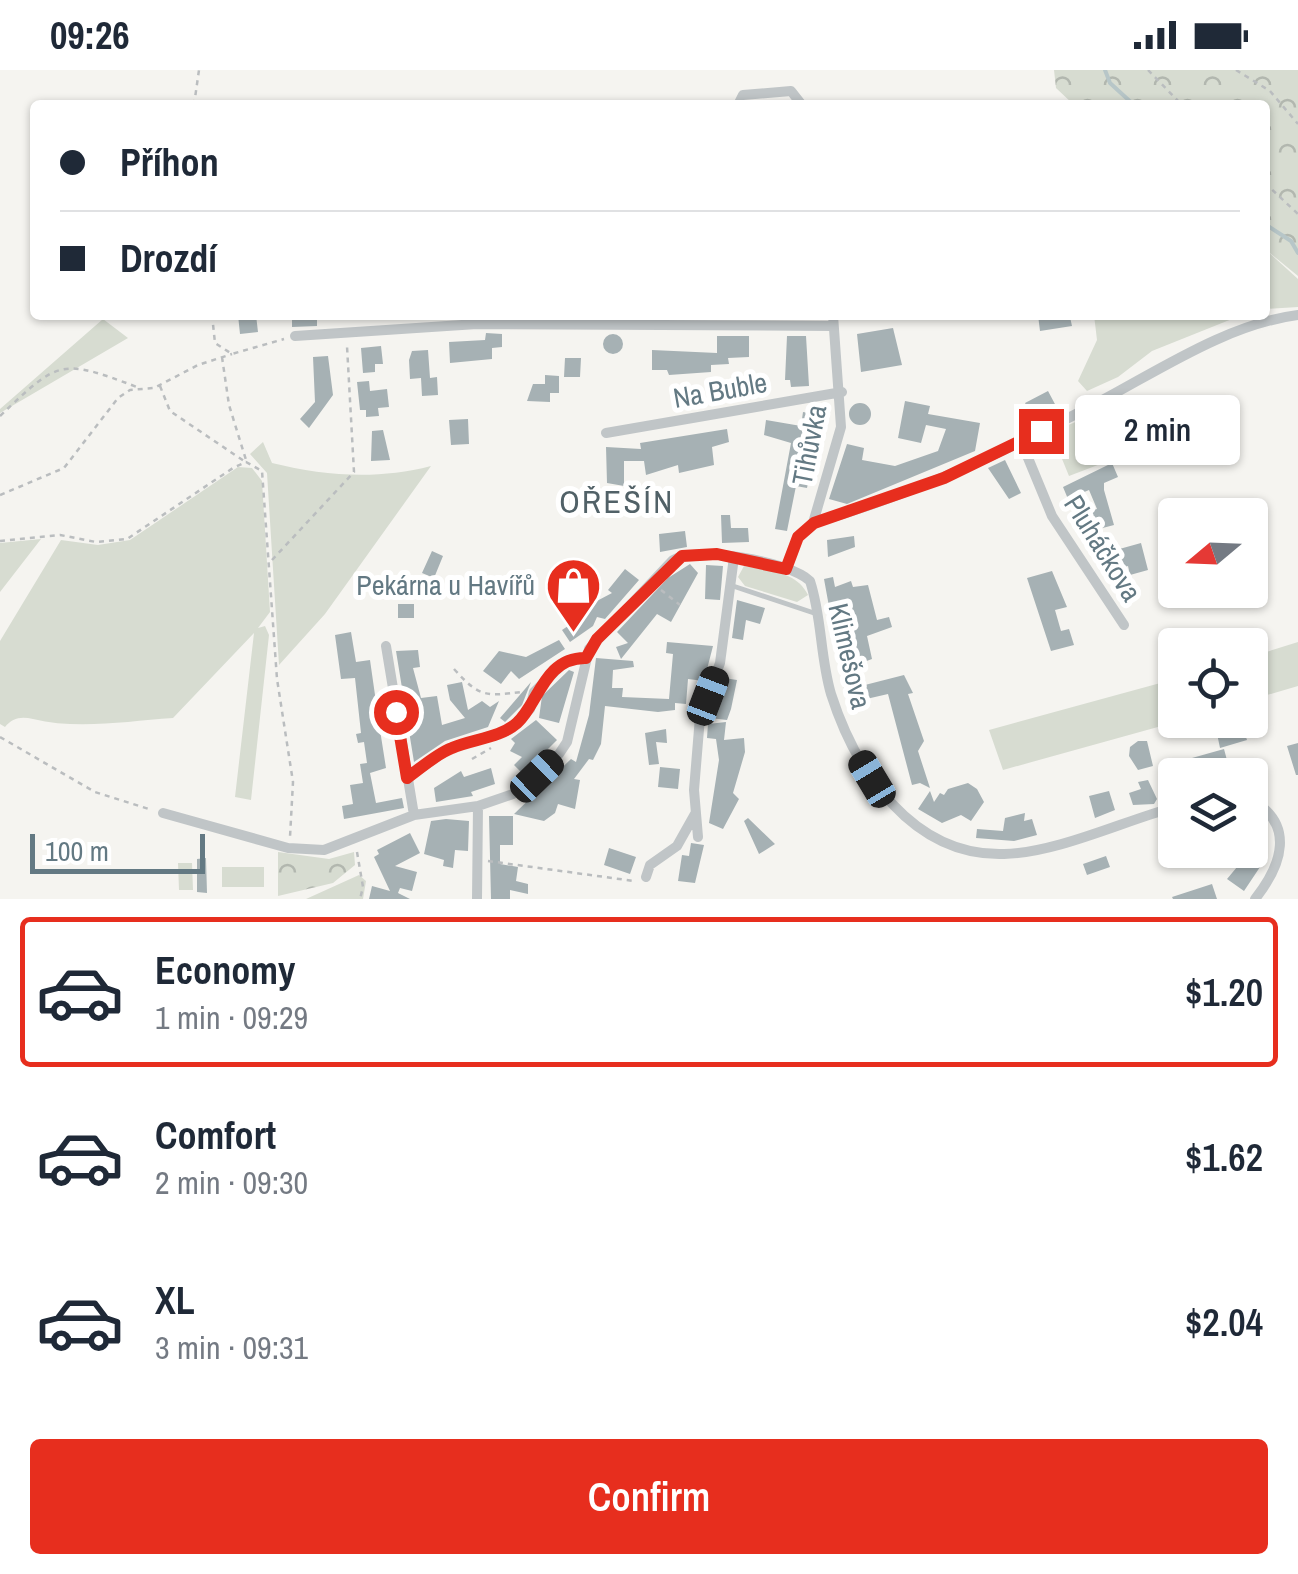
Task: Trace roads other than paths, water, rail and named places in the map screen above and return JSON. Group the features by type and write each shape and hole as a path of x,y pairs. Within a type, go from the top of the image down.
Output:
{"street":[{"path":"740,100 742,95 781,89 797,95 800,100"},
{"path":"814,523 944,478 1166,365 1298,315"},
{"path":"295,336 477,324 833,320"},
{"name":"Tihůvka","path":"786,569 798,537 814,523 838,446 842,392 833,320"},
{"name":"Na Buble","path":"606,433 842,392"},
{"name":"Pluháčkova","path":"1020,441 1052,516 1124,624"},
{"path":"163,813 288,848 324,850 414,816 478,806 514,794 559,754 573,726 586,658 597,639 682,556 734,557 786,569"},
{"path":"698,837 700,717 720,663 734,557"},
{"name":"Klimešova","path":"786,569 810,580 829,688 847,735 874,781 900,815 916,828 978,853 1007,854 1158,812"},
{"path":"386,646 414,816"},
{"path":"407,778 448,749 509,730 566,661 586,658"},
{"path":"477,899 478,806"},
{"path":"1255,899 1274,870 1282,845 1274,818 1268,813"},
{"path":"646,877 650,866 676,846 696,814"}],"lane":[{"path":"730,585 817,614"}],"waterway":[{"path":"1105,70 1110,83 1129,100"},
{"path":"1270,227 1291,241 1298,253"}],"place":[{"name":"Pekárna u Havířů","path":"574,634"}],"district":[{"name":"OŘEŠÍN","path":"617,501"}]}
